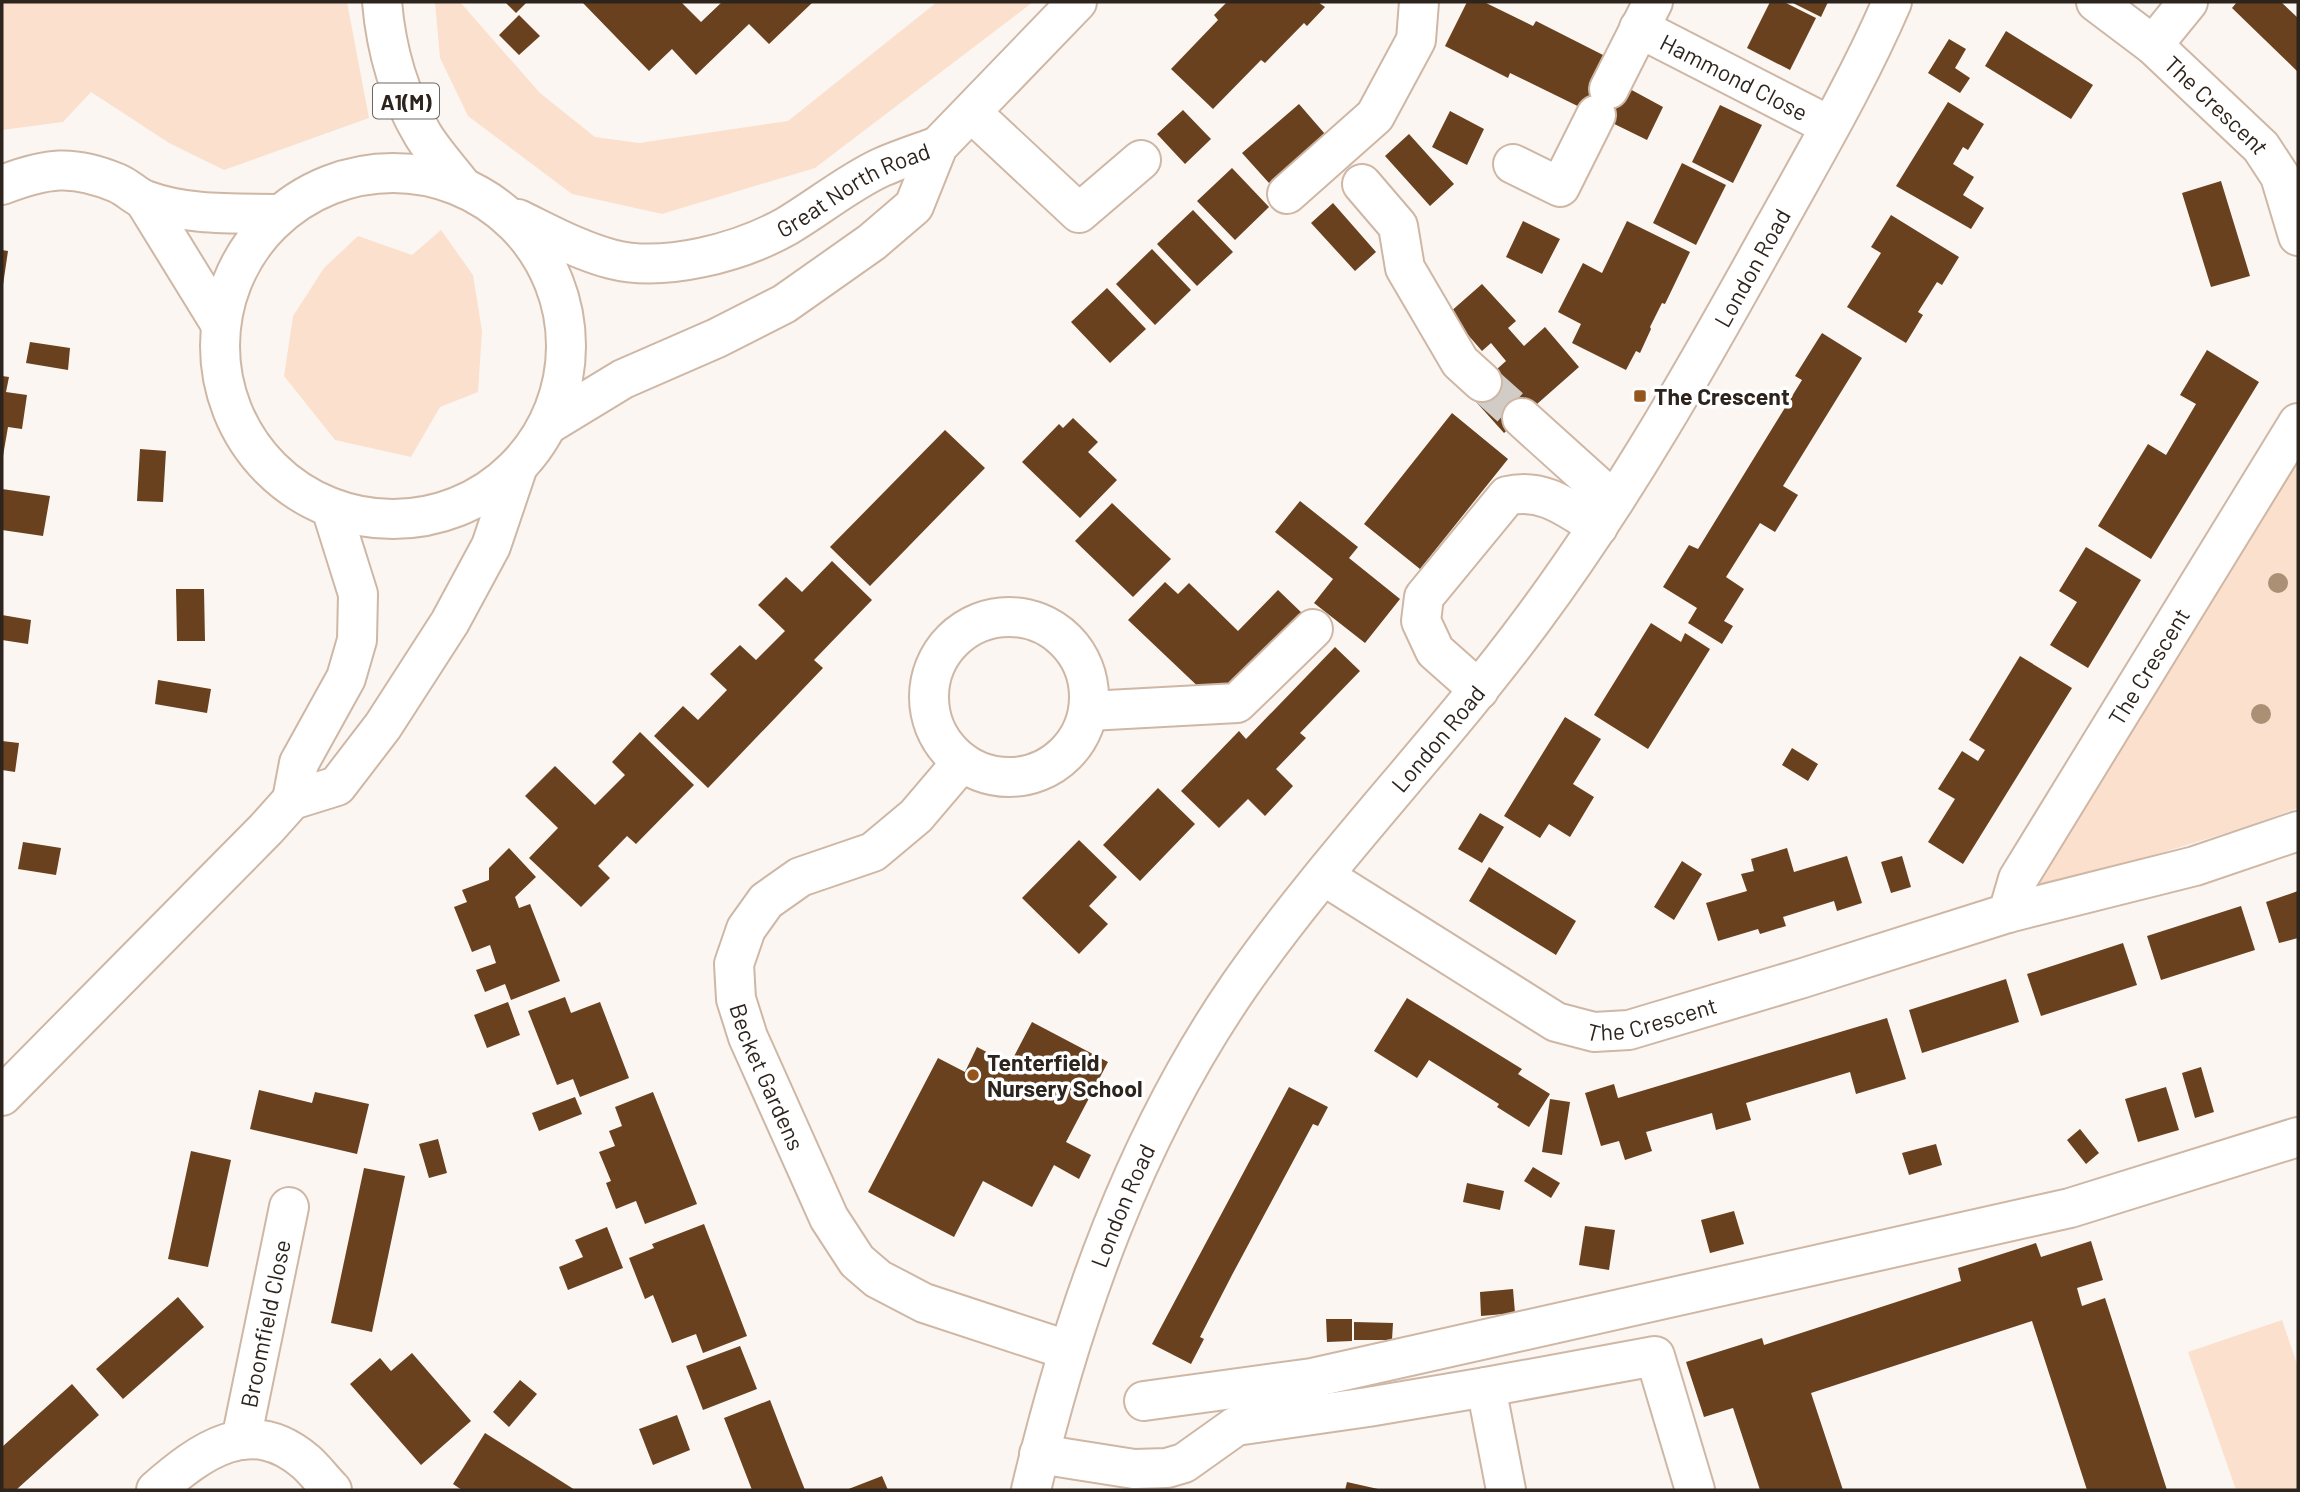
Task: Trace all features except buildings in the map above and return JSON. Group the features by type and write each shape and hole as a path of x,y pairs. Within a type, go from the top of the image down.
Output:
{"main road":[{"name":"A1(M)","path":"382,2 393,65 407,106 425,137 462,186"},
{"path":"938,146 1077,2"},
{"path":"1287,194 1375,116 1416,40 1419,2"},
{"name":"London Road","path":"1035,1472 1067,1349 1125,1196 1183,1078 1238,988 1324,876 1479,690 1530,624 1606,514 1737,295 1859,73 1892,2"},
{"name":"The Crescent","path":"2096,2 2153,45 2261,147 2280,176 2298,236"},
{"path":"2153,45 2188,2"},
{"path":"1513,164 1560,187 1646,15"},
{"name":"Hammond Close","path":"1646,15 1830,125"},
{"path":"972,113 1079,213 1141,160"},
{"name":"Great North Road","path":"504,211 575,247 614,260 654,263 689,260 737,248 784,227 881,167 938,146"},
{"name":"Great North Road","path":"549,424 623,379 717,338 784,304 832,272 914,206 938,146"},
{"path":"2,185 42,172 77,169 119,184 144,200 202,213 280,214"},
{"path":"367,173 416,173 462,186 504,211 536,246 557,287 567,333 565,380 549,424 517,469 477,499 430,515 380,519 331,508 296,489 266,464 243,432 226,396 219,357 221,325 232,279 252,243 280,214 320,187 367,173"},
{"path":"1362,184 1398,226 1405,268 1460,362 1482,382"},
{"path":"144,200 221,325"},
{"path":"1522,418 1606,514"},
{"name":"The Crescent","path":"2008,913 2018,879 2298,423"},
{"path":"2,1096 292,800 337,786 383,726 450,622 491,547 517,469"},
{"path":"1479,690 1435,651 1421,621 1424,597 1507,496 1519,493 1548,496 1606,514"},
{"path":"292,800 299,763 346,678 357,640 358,594 331,508"},
{"path":"1016,617 1041,623 1063,637 1080,658 1088,683 1089,711 1079,736 1063,757 1040,771 1013,777 986,774 962,762 944,743 932,720 929,694 934,668 946,646 966,629 990,618 1016,617"},
{"path":"1089,711 1237,703 1313,629"},
{"name":"Becket Gardens","path":"962,762 916,816 873,852 800,877 766,901 746,929 734,964 736,999 748,1037 829,1218 857,1261 878,1279 924,1303 1067,1349"},
{"name":"The Crescent","path":"1324,876 1556,1022 1594,1032 1629,1030 2008,913 2195,866 2298,831"},
{"path":"1144,1401 1312,1378 2070,1209 2298,1137"},
{"name":"Broomfield Close","path":"241,1440 289,1207"},
{"path":"1035,1472 1167,1468 1184,1463 1236,1426 1368,1407 1655,1356 1695,1490"},
{"path":"1486,1387 1506,1490"},
{"path":"156,1490 201,1453 241,1440 276,1444 290,1451 307,1463 332,1490"}],"shaded area":[{"path":"2,2 347,2 369,118 224,170 169,143 91,92 63,122 2,130"},
{"path":"435,2 460,2 540,93 595,137 639,143 788,121 937,2 1033,2 815,168 662,214 572,194 468,116 440,58"},
{"path":"441,230 473,275 482,331 478,392 440,407 411,457 335,440 284,376 293,316 324,268 358,236 412,255"},
{"path":"2298,448 2298,808 2249,826 2053,886 2040,885 2043,871"},
{"path":"2282,1320 2298,1367 2298,1490 2236,1490 2188,1352"}],"tunnel":[{"path":"1482,382 1522,418"}],"place":[{"name":"The Crescent","path":"1640,396"},
{"name":"Tenterfield Nursery School","path":"973,1075"}]}
